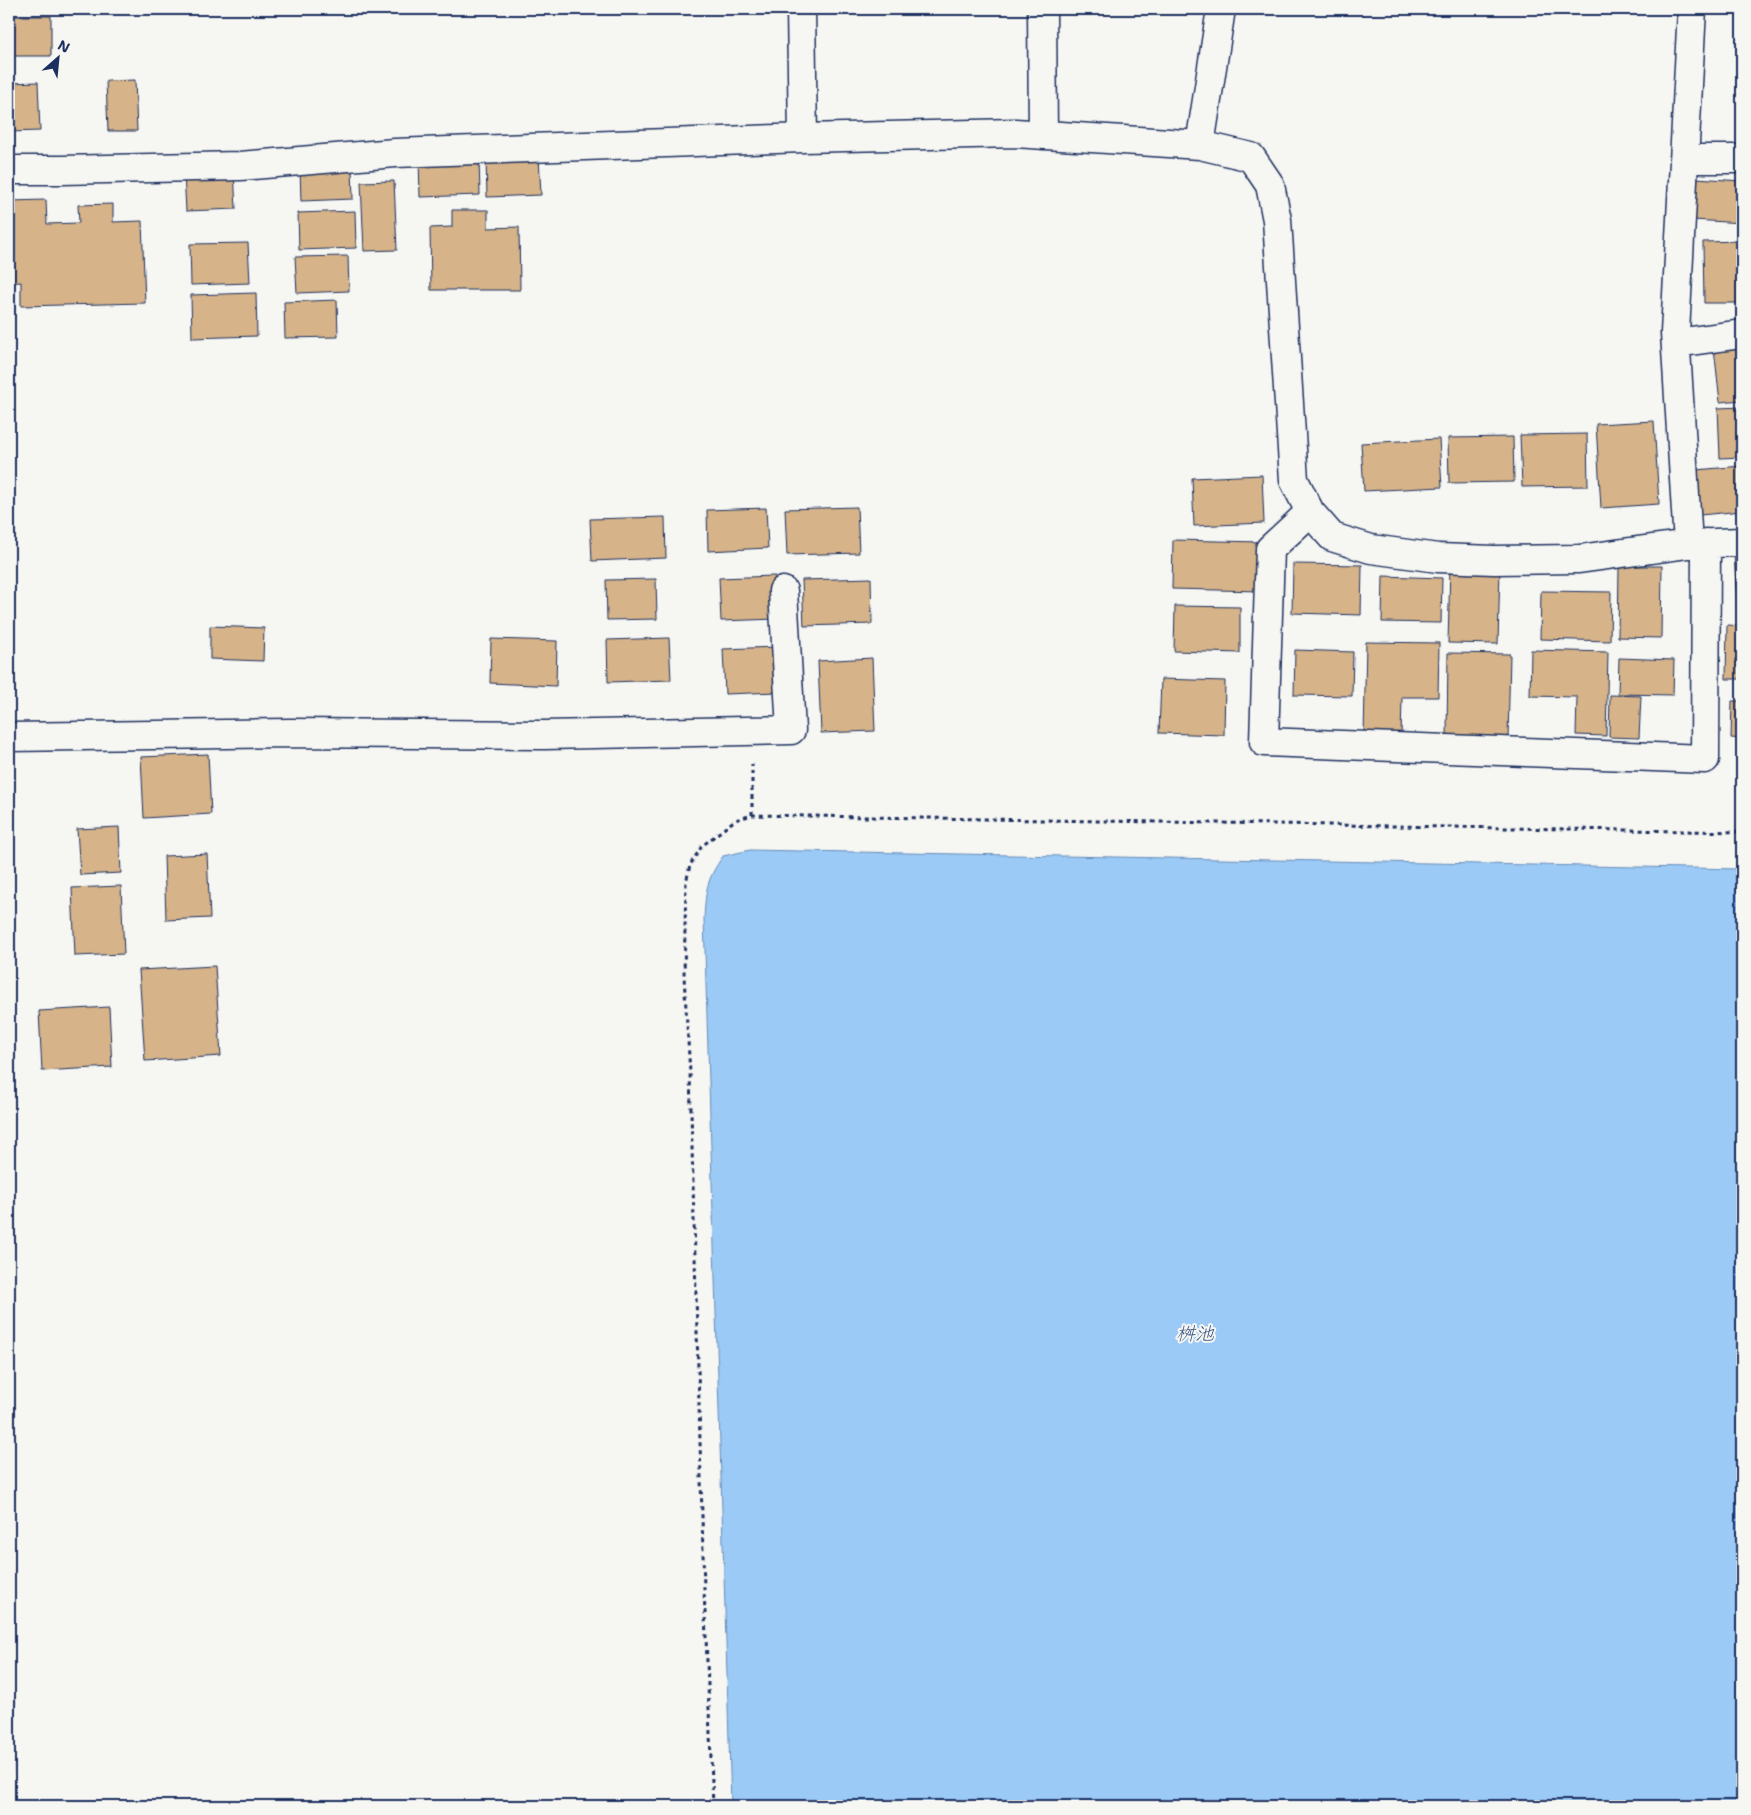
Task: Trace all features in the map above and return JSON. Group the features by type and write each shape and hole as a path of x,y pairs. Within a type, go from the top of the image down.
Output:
{"street":[{"path":"801,9 803,138"},
{"path":"1042,9 1043,135"},
{"path":"1200,145 1221,9"},
{"path":"1310,512 1270,549 1264,742 1705,759 1697,544 1676,343 1692,9"},
{"path":"9,170 240,166 396,153 803,138 1015,133 1200,145 1251,158 1270,185 1277,220 1294,480 1310,512 1332,537 1371,549 1438,558 1494,560 1579,559 1697,544 1742,542"},
{"path":"1684,159 1742,159"},
{"path":"1676,343 1742,334"},
{"path":"9,737 281,733 544,735 791,730 783,591"}],"path":[{"path":"752,769 752,816"},
{"path":"714,1806 704,1589 690,1073 684,976 686,883 690,865 702,846 735,820 752,816 1742,832"}],"water":[{"name":"桝池","path":"750,850 1742,869 1742,1806 731,1806 704,918 705,900 710,879 723,856"}],"building":[{"path":"9,16 51,16 51,56 9,56"},
{"path":"135,80 137,131 108,131 106,81"},
{"path":"38,82 40,131 9,132 9,83"},
{"path":"539,156 541,195 487,197 486,158"},
{"path":"479,157 480,195 420,197 419,158"},
{"path":"352,168 353,199 301,201 300,169"},
{"path":"234,171 236,209 186,211 184,173"},
{"path":"1696,178 1742,181 1742,223 1693,220"},
{"path":"394,181 397,250 364,251 361,182"},
{"path":"46,200 47,224 79,223 78,205 113,204 113,222 142,221 145,303 21,306 21,282 9,283 9,201"},
{"path":"452,210 488,210 488,228 519,227 520,290 431,290 430,228 452,227"},
{"path":"355,211 356,248 299,250 298,213"},
{"path":"1742,241 1742,303 1704,303 1703,242"},
{"path":"248,243 250,283 191,285 190,244"},
{"path":"348,256 349,291 297,293 295,257"},
{"path":"256,293 257,336 192,338 191,295"},
{"path":"337,300 338,337 285,338 284,302"},
{"path":"1742,346 1742,400 1720,402 1714,348"},
{"path":"1742,407 1742,457 1720,458 1718,408"},
{"path":"1654,421 1659,504 1601,508 1596,424"},
{"path":"1587,434 1588,486 1522,487 1520,435"},
{"path":"1513,437 1514,482 1449,483 1448,438"},
{"path":"1439,439 1442,487 1364,491 1361,443"},
{"path":"1742,466 1742,511 1700,515 1696,470"},
{"path":"1262,475 1264,523 1194,526 1192,478"},
{"path":"857,507 859,553 787,555 785,509"},
{"path":"766,508 768,548 708,551 707,510"},
{"path":"665,517 666,558 592,561 590,519"},
{"path":"1173,540 1261,542 1261,591 1172,589"},
{"path":"1734,554 1742,554 1742,603 1737,603"},
{"path":"1293,564 1362,565 1361,615 1292,613"},
{"path":"1619,566 1662,566 1661,638 1618,637"},
{"path":"1450,567 1500,568 1498,644 1448,643"},
{"path":"775,576 777,619 721,621 719,578"},
{"path":"1383,576 1442,578 1441,623 1382,622"},
{"path":"871,578 872,624 804,626 802,580"},
{"path":"656,579 657,619 607,620 606,580"},
{"path":"1541,591 1611,592 1610,641 1540,639"},
{"path":"1175,606 1240,607 1240,653 1174,651"},
{"path":"1727,625 1742,626 1742,679 1726,679"},
{"path":"210,626 264,628 263,661 210,659"},
{"path":"669,638 671,680 608,682 607,640"},
{"path":"491,639 557,641 556,686 490,683"},
{"path":"1366,642 1439,643 1438,697 1402,697 1401,738 1364,737"},
{"path":"777,647 778,692 725,694 723,649"},
{"path":"1295,650 1353,652 1352,696 1294,695"},
{"path":"1531,650 1608,652 1606,736 1576,735 1577,697 1530,696"},
{"path":"1448,653 1510,654 1508,739 1447,737"},
{"path":"872,658 875,731 821,733 818,661"},
{"path":"1619,658 1674,660 1673,695 1618,694"},
{"path":"1161,679 1225,681 1224,735 1159,733"},
{"path":"1610,695 1641,696 1639,738 1609,737"},
{"path":"1732,701 1742,701 1742,739 1731,738"},
{"path":"208,754 211,814 144,818 141,757"},
{"path":"119,827 121,873 80,875 77,829"},
{"path":"207,854 210,918 166,920 164,856"},
{"path":"121,886 124,954 75,956 72,888"},
{"path":"215,966 221,1056 145,1061 139,970"},
{"path":"109,1007 112,1067 42,1071 39,1011"},
{"path":"9,1700 15,1700 11,1789 9,1789"}]}
